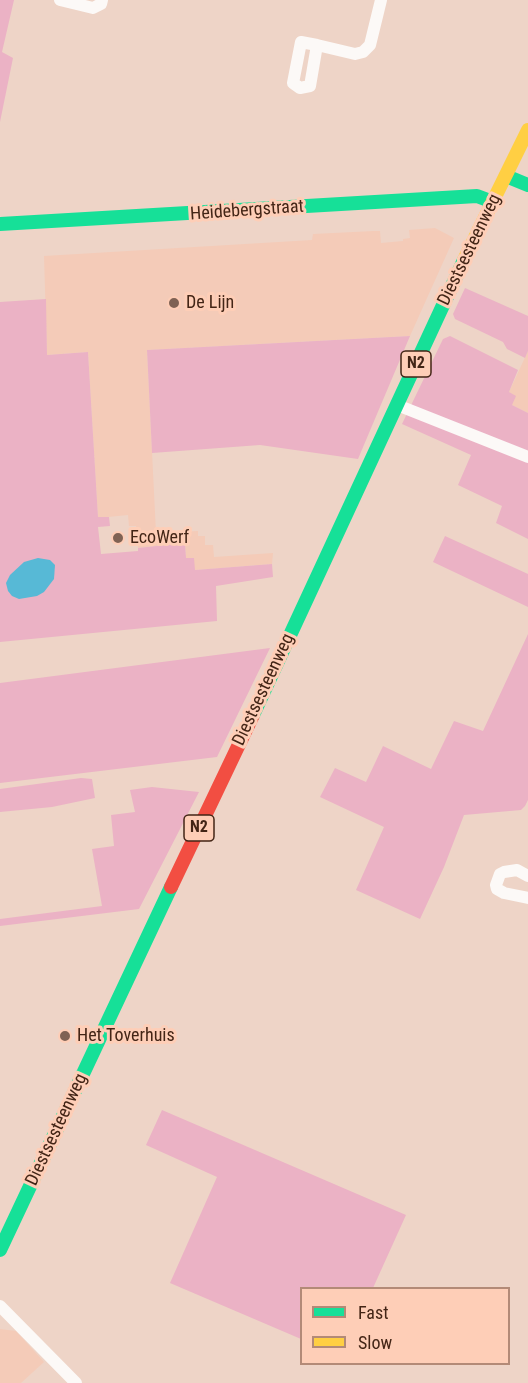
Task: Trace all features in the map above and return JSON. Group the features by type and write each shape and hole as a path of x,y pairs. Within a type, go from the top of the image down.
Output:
{"main road":[{"name":"Diestsesteenweg","path":"0,1250 528,130"},
{"path":"506,176 528,185"},
{"name":"Heidebergstraat","path":"0,224 477,196 493,202"}],"street":[{"path":"60,0 93,8 102,0"},
{"path":"317,45 355,54 363,52 370,45 381,0"},
{"path":"397,405 528,457"},
{"path":"527,895 501,892 496,888 496,883 500,874 511,870 517,870 528,876"},
{"path":"0,1306 76,1383"}],"shaded area":[{"path":"0,0 14,0 2,52 13,58 0,122"},
{"path":"435,228 454,238 410,336 147,350 156,533 198,531 198,536 205,536 205,545 213,545 214,557 273,553 272,564 195,570 186,558 185,543 138,548 136,526 129,526 128,515 98,518 88,352 47,355 44,256 312,240 313,234 374,231 380,231 381,243 410,238 409,230"},
{"path":"465,288 528,316 528,351 525,358 507,349 503,342 455,319 453,314"},
{"path":"46,299 47,355 88,352 98,517 109,517 110,526 98,527 101,554 138,551 138,548 185,543 186,558 194,558 195,570 272,564 273,577 216,586 217,621 0,642 0,302"},
{"path":"410,336 358,459 260,445 152,453 147,350"},
{"path":"450,336 518,370 509,392 516,396 512,405 528,413 528,539 496,523 502,506 458,485 471,455 402,424 443,339"},
{"path":"528,351 528,413 512,405 509,392"},
{"path":"445,536 528,574 528,607 433,562"},
{"path":"528,634 528,800 525,806 521,810 464,815 444,867 420,919 356,890 384,827 320,797 335,768 366,782 383,746 431,769 454,721 483,731"},
{"path":"270,648 217,757 0,783 0,683"},
{"path":"81,778 92,779 95,798 52,807 0,812 0,789"},
{"path":"152,787 199,792 139,909 0,926 0,919 102,906 92,849 114,846 111,815 135,812 130,790"},
{"path":"162,1110 406,1215 373,1287 300,1287 300,1339 170,1283 217,1177 146,1145"},
{"path":"0,1329 16,1331 44,1362 21,1383 0,1383"}],"water":[{"path":"38,558 50,560 55,565 54,579 44,592 37,596 19,599 12,596 6,583 10,575 24,562"}],"traffic: fast":[{"path":"506,176 528,185"},
{"path":"0,224 477,196 493,202"},
{"path":"253,715 464,260"},
{"path":"0,1250 171,887"}],"traffic: slow":[{"path":"464,260 528,130"}],"traffic: jam":[{"path":"171,887 253,715"}],"place":[{"name":"De Lijn","path":"174,303"},
{"name":"EcoWerf","path":"118,538"},
{"name":"Het Toverhuis","path":"65,1036"}]}
